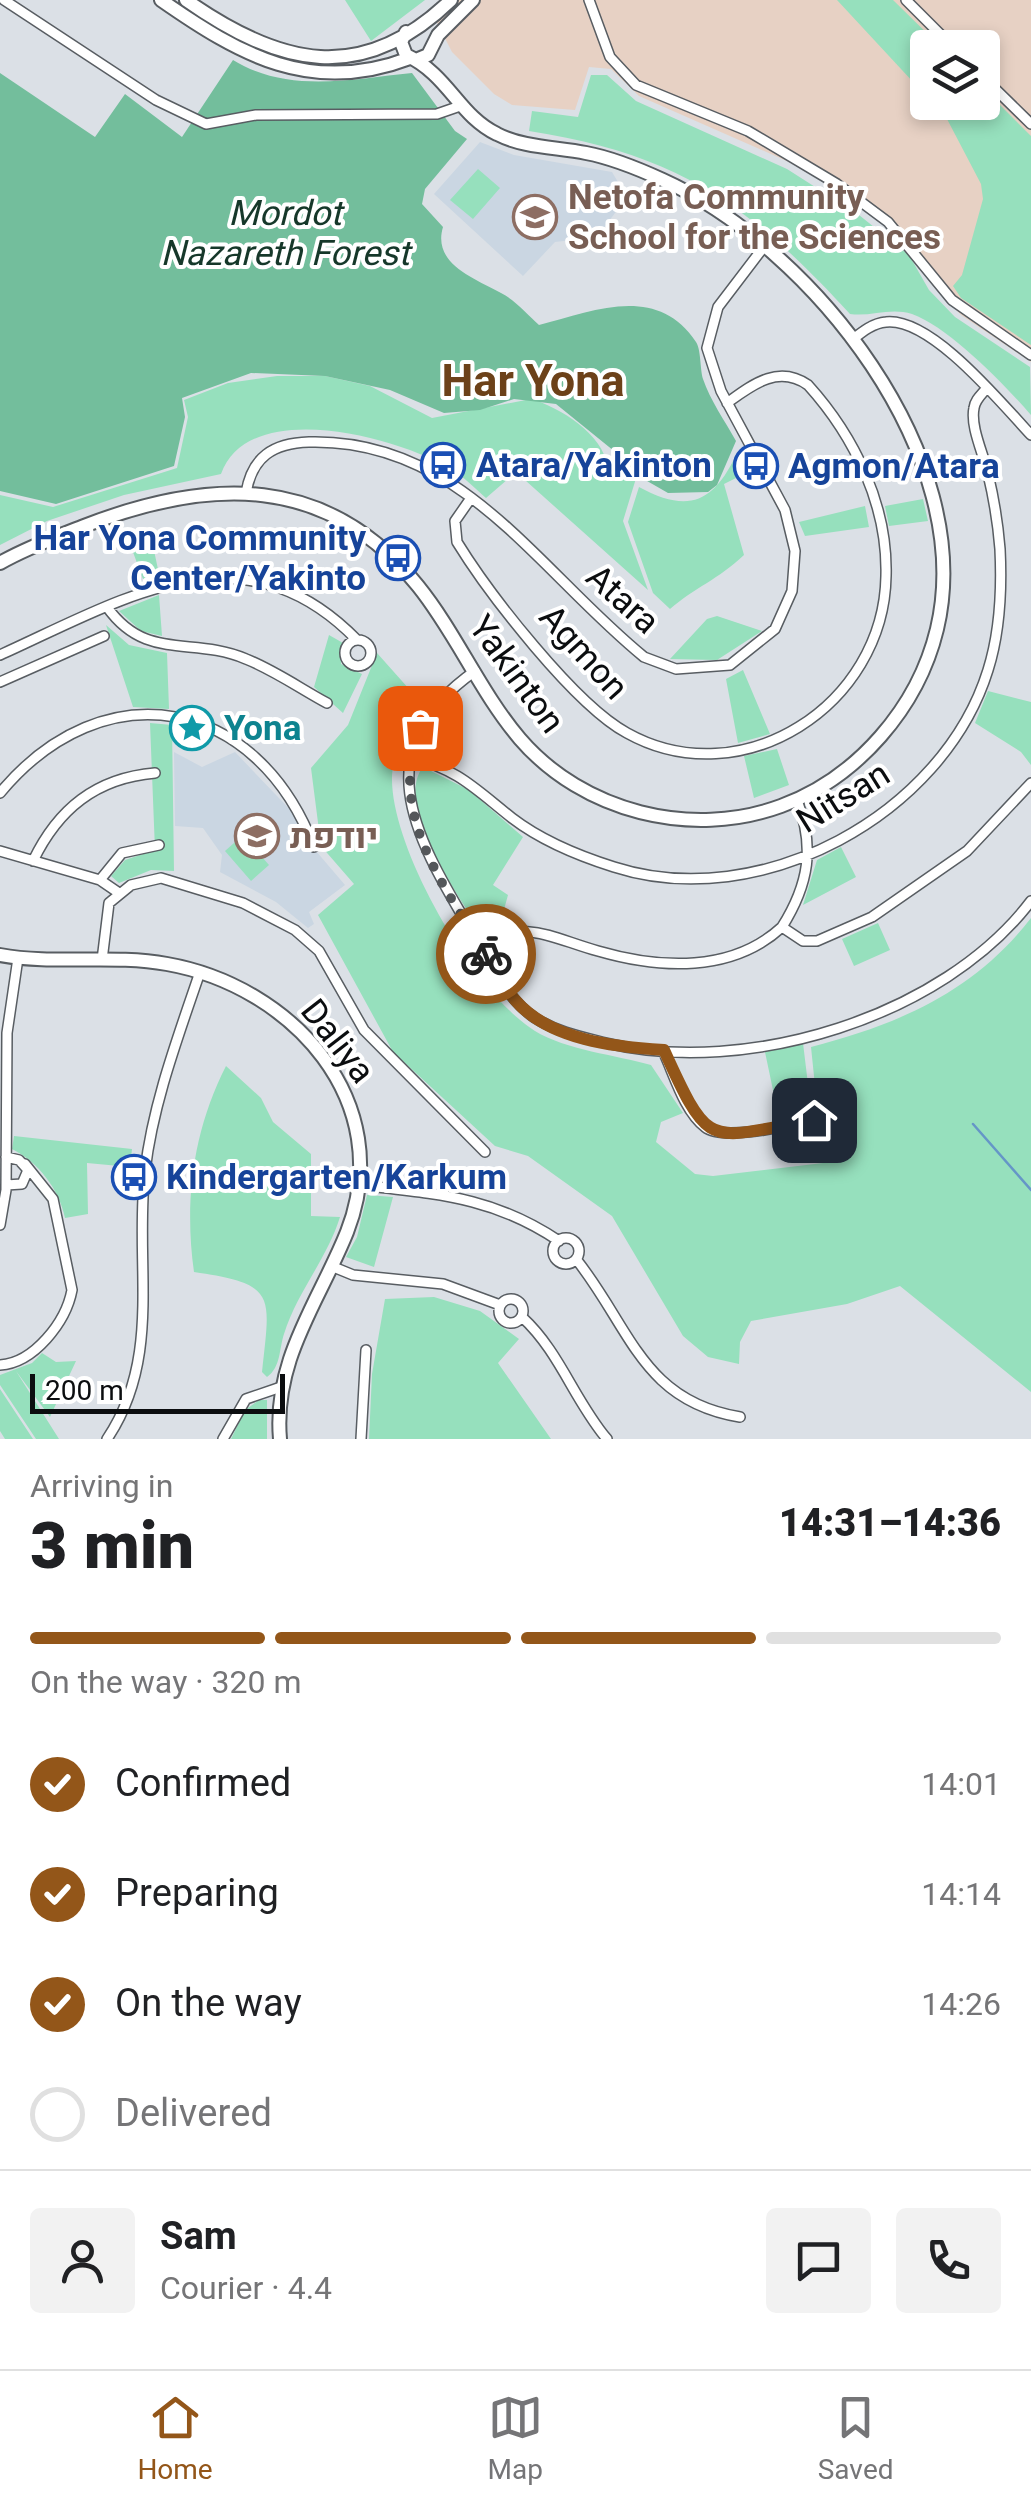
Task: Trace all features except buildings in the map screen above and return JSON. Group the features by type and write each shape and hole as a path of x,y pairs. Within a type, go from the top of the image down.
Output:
{"street":[{"path":"4,0 169,108 206,124 256,115 437,114 462,104"},
{"path":"161,0 232,48 282,68 337,71 413,59 432,47 473,0"},
{"path":"186,0 238,36 298,56 378,51 451,0"},
{"path":"590,0 610,57 636,85 748,131 837,184 888,222 952,300 1031,355"},
{"path":"906,0 936,30"},
{"path":"411,30 401,47 413,59"},
{"name":"Yakinton","path":"411,30 426,31 462,104"},
{"name":"Yakinton","path":"0,563 150,503 196,493 246,493 308,504 374,544 416,583 519,738 537,756 577,786 621,807 700,820 748,816 796,800 847,770 900,710 933,644 943,594 944,545 936,501 911,437 852,340 806,282 766,244 712,205 661,178 596,155 502,137 482,125 434,70 413,59"},
{"path":"1000,94 1031,124"},
{"name":"Atara","path":"246,493 249,473 264,454 298,443 336,442 396,452 447,478 644,656 676,669 730,666 775,628 792,591 796,562 785,510 709,362 711,322 766,244"},
{"path":"852,340 880,322 916,327 1031,435"},
{"name":"Agmon","path":"471,498 456,521 458,542 590,708 630,735 674,750 719,755 761,747 805,725 854,676 866,656 883,608 886,551 875,497 864,469 808,385 797,378 774,376 727,403"},
{"name":"Nitsan","path":"410,757 455,771 514,819 560,846 647,876 730,876 809,854 882,814 922,777 958,731 988,672 1001,580 995,507 973,417 976,400 986,389"},
{"path":"0,655 169,582 254,582 311,603 357,640"},
{"path":"107,606 125,629 145,641 246,659 328,704"},
{"path":"0,682 104,636"},
{"path":"475,671 438,700 420,728 410,757 413,820 440,878 514,999 536,1018 572,1035 664,1050 760,1045 832,1029 890,1009 954,974 1004,932 1031,900"},
{"path":"0,792 52,742 82,728 137,715 182,718 231,736 267,764 294,801 314,847"},
{"path":"32,861 45,836 69,806 104,785 156,774"},
{"path":"782,927 794,937 817,941 872,917 966,851 1031,783"},
{"path":"479,944 499,933 527,930 603,953 694,964 752,950 782,927 802,891 809,854 808,832 796,800"},
{"path":"100,880 122,853 160,845"},
{"path":"0,851 100,880 118,893"},
{"path":"102,960 105,916 118,893 148,878 182,883 243,903 295,930 319,951 364,1030 485,1152"},
{"name":"Daliya","path":"0,955 152,961 200,972 268,1004 319,1055 342,1085 357,1120 362,1158 359,1186 348,1231 298,1330 284,1386 280,1439"},
{"path":"0,1225 6,1185 7,1033 18,958"},
{"path":"107,1439 126,1406 140,1362 145,1170 160,1096 200,972"},
{"path":"664,1050 696,1117 714,1132 736,1133 837,1116"},
{"path":"0,1366 38,1346 69,1305 72,1276 47,1190 24,1164 6,1157"},
{"path":"22,1184 28,1175 24,1164"},
{"path":"6,1185 38,1183 47,1190"},
{"path":"359,1186 472,1199 535,1224 558,1241 574,1242 576,1259 658,1381 702,1408 740,1417"},
{"path":"558,1241 554,1248 557,1260 569,1264 576,1259"},
{"path":"331,1266 353,1275 442,1284 500,1304 516,1300 523,1309 522,1317"},
{"path":"500,1304 498,1313 505,1322 522,1317"},
{"path":"522,1317 551,1348 582,1408 607,1439"},
{"path":"361,1439 366,1350"},
{"path":"223,1439 246,1400 284,1386"}],"shaded area":[{"path":"443,0 1031,0 1031,362 961,315 933,286 910,250 859,203 789,162 639,96 611,69 589,67 575,110 512,105 494,94 452,52 430,9"},
{"name":"Netofa Community School for the Sciences","path":"480,142 514,155 612,172 627,197 597,237 555,242 523,276 434,194"},
{"name":"יודפת","path":"174,752 202,767 235,752 300,820 310,844 345,885 309,912 314,924 308,928 276,902 220,872 222,855 203,828 175,826"}],"green space":[{"path":"345,0 425,0 371,41"},
{"path":"837,0 893,0 924,30 910,30 910,79"},
{"name":"Mordot Nazareth Forest","path":"233,60 254,71 298,81 412,73 455,131 467,139 425,189 422,204 443,227 441,240 449,260 511,300 539,325 623,306 663,312 680,324 698,345 706,387 736,441 717,485 708,492 668,493 614,462 614,451 556,404 514,399 480,410 444,413 390,390 325,376 251,373 182,398 185,417 174,466 56,504 0,491 0,73 95,137 125,94 182,137"},
{"path":"591,75 607,75 636,101 787,169 859,215 909,255 929,290 955,317 1030,367 1031,415 976,358 927,321 904,312 850,314 779,243 708,190 628,154 529,131 532,111 578,117"},
{"path":"1000,105 1031,136 1031,345 961,298 953,286 962,275 983,199 981,184 948,120 1000,120"},
{"path":"478,169 500,188 473,219 450,200"},
{"path":"277,376 325,376 370,386 432,418 531,399 555,409 589,433 608,467 623,476 637,475 623,521 648,590 516,472 486,498 457,473 403,447 330,431 295,430 263,436 237,450 221,474 124,495 47,521 0,545 0,495 53,507 177,468 188,417 184,400 228,383"},
{"path":"736,455 746,473 724,484 744,555 670,609 653,593 628,522 639,487 671,500 697,499 718,484"},
{"path":"923,499 928,521 889,526 885,506"},
{"path":"865,506 869,527 805,536 799,522"},
{"path":"141,531 152,541 159,574 143,579 127,536"},
{"path":"159,595 162,636 141,631 119,611"},
{"path":"717,616 762,631 717,660 670,659 707,619"},
{"path":"106,625 129,645 167,653 169,709 133,707"},
{"path":"329,635 343,643 341,664 362,674 343,713 314,687"},
{"path":"377,653 418,699 393,768 395,808 405,843 441,918 487,986 535,1031 576,1047 651,1065 683,1113 661,1122 656,1142 695,1174 713,1176 823,1163 811,1047 874,1028 933,1002 985,966 1031,918 1031,1392 900,1286 847,1304 751,1321 740,1342 739,1364 708,1357 683,1336 612,1216 528,1156 495,1146 393,1052 318,915 354,884 321,846 311,768 348,725"},
{"path":"743,670 770,734 738,743 726,679"},
{"path":"988,691 1031,702 1031,765 1021,752 975,723"},
{"path":"150,723 172,725 174,871 151,870 119,883 111,876 125,860 155,850"},
{"path":"777,749 789,785 754,798 744,756"},
{"path":"423,767 469,790 523,837 493,885 508,895 500,924 476,924 431,847 416,802 416,783"},
{"path":"243,835 269,865 251,881 225,851"},
{"path":"841,847 856,877 803,905 817,860"},
{"path":"878,923 890,950 854,966 842,939"},
{"path":"803,1043 811,1109 778,1114 765,1052"},
{"path":"226,1066 261,1098 273,1122 311,1154 311,1216 340,1217 290,1319 277,1363 267,1377 262,1372 267,1326 263,1298 241,1282 194,1272 190,1219 194,1167 206,1116"},
{"path":"14,1136 132,1149 130,1167 87,1163 88,1214 65,1218 46,1178 12,1149"},
{"path":"367,1195 393,1197 374,1267 346,1257 357,1237"},
{"path":"434,1297 480,1311 519,1339 498,1363 551,1439 369,1439 372,1374 385,1299"},
{"path":"42,1353 56,1362 76,1361 50,1417 16,1371 59,1439 36,1439 0,1385 0,1375 32,1363"},
{"path":"0,1389 33,1439 5,1439 0,1431"},
{"path":"259,1400 267,1400 267,1439 231,1439 245,1410"}],"waterway":[{"path":"973,1124 1031,1190"}],"way so far":[{"path":"420,728 409,761 408,801 413,820 440,878 486,954"}],"place":[{"name":"Netofa Community School for the Sciences","path":"535,217"},
{"name":"Atara/Yakinton","path":"443,465"},
{"name":"Agmon/Atara","path":"756,466"},
{"name":"Har Yona Community Center/Yakinto","path":"398,558"},
{"name":"Yona","path":"192,728"},
{"name":"יודפת","path":"257,836"},
{"name":"Kindergarten/Karkum","path":"134,1177"}],"district":[{"name":"Har Yona","path":"533,380"}],"route":[{"path":"486,954 514,999 550,1026 615,1045 664,1050 687,1101 704,1127 724,1134 814,1120"}]}
